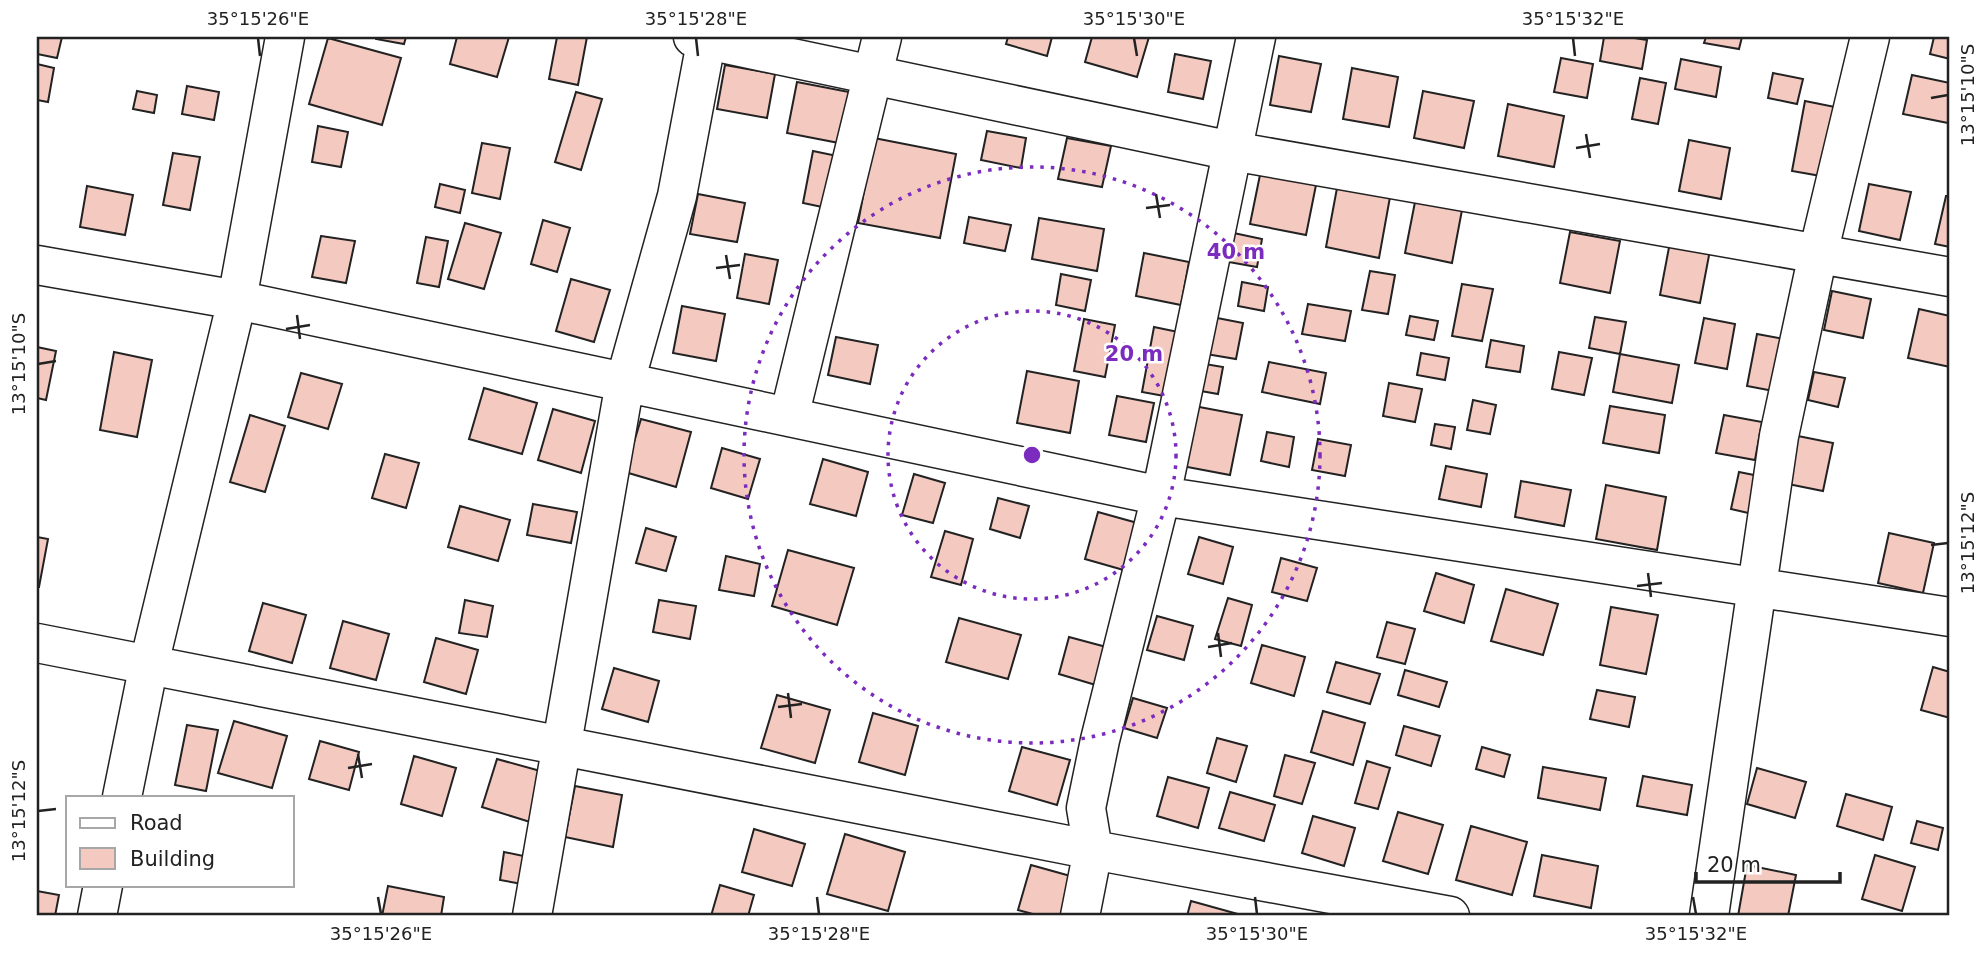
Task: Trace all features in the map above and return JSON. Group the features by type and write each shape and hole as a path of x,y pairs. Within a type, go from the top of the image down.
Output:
{"street":[{"path":"121,796 149,664 237,300 285,37"},
{"path":"789,417 882,37"},
{"path":"1080,916 1093,850 1086,808 1100,740 1161,496 1255,37"},
{"path":"1709,916 1779,436 1818,254 1870,37"},
{"path":"532,916 625,382 677,196 702,38 1232,151 1950,277"},
{"path":"37,265 237,300 1161,496 1950,617"},
{"path":"37,643 1093,850 1450,916"},
{"path":"97,916 103,886"}],"building":[{"path":"37,37 62,37 57,58 37,54"},
{"path":"376,37 406,37 404,44"},
{"path":"457,37 509,37 497,77 450,64"},
{"path":"557,37 587,37 578,85 549,79"},
{"path":"1008,37 1052,37 1047,56 1006,44"},
{"path":"1092,37 1149,37 1137,77 1085,62"},
{"path":"1604,37 1647,40 1642,69 1600,61"},
{"path":"1706,37 1742,37 1739,49 1704,43"},
{"path":"1934,37 1950,37 1950,59 1930,54"},
{"path":"328,38 401,58 382,125 309,104"},
{"path":"1175,54 1211,61 1203,99 1168,92"},
{"path":"1279,56 1321,64 1311,112 1270,105"},
{"path":"1561,58 1593,64 1587,98 1554,92"},
{"path":"1681,59 1721,67 1716,97 1675,89"},
{"path":"37,64 54,68 48,102 37,100"},
{"path":"725,65 775,74 767,118 717,109"},
{"path":"1352,68 1398,77 1389,127 1343,119"},
{"path":"1773,73 1803,79 1797,104 1768,98"},
{"path":"1912,75 1950,83 1948,123 1903,114"},
{"path":"1640,78 1666,83 1658,124 1632,119"},
{"path":"797,82 849,92 839,143 787,133"},
{"path":"187,86 219,92 214,120 182,114"},
{"path":"137,91 157,95 154,113 133,109"},
{"path":"1423,91 1474,101 1464,148 1414,138"},
{"path":"576,92 602,99 581,170 555,162"},
{"path":"1805,101 1835,107 1821,176 1792,171"},
{"path":"1508,104 1564,116 1554,167 1498,156"},
{"path":"318,126 348,132 341,167 312,162"},
{"path":"987,131 1026,138 1021,168 981,160"},
{"path":"874,138 956,154 940,238 858,223"},
{"path":"1067,138 1111,146 1102,187 1058,179"},
{"path":"1689,140 1730,148 1721,199 1679,191"},
{"path":"482,143 510,148 500,199 472,193"},
{"path":"813,151 842,157 832,209 803,203"},
{"path":"173,153 200,157 190,210 163,205"},
{"path":"1261,170 1317,180 1306,235 1250,224"},
{"path":"440,184 465,190 460,213 435,207"},
{"path":"1869,184 1911,192 1900,240 1859,231"},
{"path":"87,186 133,195 125,235 80,227"},
{"path":"1337,188 1390,197 1379,258 1326,247"},
{"path":"698,194 745,203 737,242 690,234"},
{"path":"1946,196 1950,196 1950,247 1935,244"},
{"path":"1415,202 1462,210 1452,263 1405,253"},
{"path":"969,217 1011,225 1005,251 964,243"},
{"path":"1039,218 1104,229 1097,271 1032,259"},
{"path":"543,220 570,228 557,272 531,264"},
{"path":"465,223 501,233 484,289 448,279"},
{"path":"1229,232 1262,239 1257,267 1223,261"},
{"path":"1570,232 1620,241 1610,293 1560,283"},
{"path":"321,236 355,241 346,283 312,277"},
{"path":"426,237 448,241 439,287 417,283"},
{"path":"1670,242 1710,250 1700,303 1660,295"},
{"path":"1144,253 1189,262 1181,305 1136,296"},
{"path":"745,254 778,260 769,304 737,298"},
{"path":"1370,271 1395,275 1388,314 1362,310"},
{"path":"1061,274 1091,280 1085,311 1056,305"},
{"path":"571,279 610,290 594,342 556,331"},
{"path":"1242,282 1268,287 1264,311 1238,306"},
{"path":"1462,284 1493,289 1482,341 1452,336"},
{"path":"1832,291 1871,299 1863,338 1824,330"},
{"path":"1308,304 1351,311 1345,341 1302,334"},
{"path":"682,306 725,314 716,361 673,353"},
{"path":"1919,309 1950,316 1950,367 1908,358"},
{"path":"1207,316 1243,323 1236,359 1200,353"},
{"path":"1410,316 1438,321 1434,340 1406,335"},
{"path":"1595,317 1626,322 1620,354 1589,348"},
{"path":"1704,318 1735,324 1727,369 1695,363"},
{"path":"1084,319 1115,325 1105,377 1074,371"},
{"path":"1154,327 1183,333 1170,397 1142,392"},
{"path":"1757,334 1789,340 1779,392 1747,386"},
{"path":"836,337 878,345 870,384 828,375"},
{"path":"1491,340 1524,346 1520,372 1486,367"},
{"path":"37,347 56,351 46,400 37,398"},
{"path":"114,352 152,360 137,437 100,430"},
{"path":"1559,352 1592,358 1584,395 1552,389"},
{"path":"1421,353 1449,358 1445,380 1417,375"},
{"path":"1620,354 1679,365 1672,403 1613,392"},
{"path":"1269,362 1326,373 1320,404 1262,392"},
{"path":"1199,363 1223,367 1218,394 1195,390"},
{"path":"1027,371 1079,381 1070,433 1017,423"},
{"path":"1814,372 1845,378 1838,407 1808,400"},
{"path":"301,373 342,384 328,429 288,417"},
{"path":"1389,383 1422,389 1415,422 1383,416"},
{"path":"484,388 537,403 522,454 469,439"},
{"path":"1117,396 1154,403 1146,442 1109,435"},
{"path":"1473,400 1496,405 1490,434 1467,430"},
{"path":"1194,406 1242,415 1230,475 1182,466"},
{"path":"1610,406 1665,415 1659,453 1603,443"},
{"path":"553,409 595,421 581,473 538,460"},
{"path":"250,415 285,426 265,492 230,482"},
{"path":"1724,415 1762,422 1755,460 1716,453"},
{"path":"641,419 691,432 676,487 625,472"},
{"path":"1435,424 1455,427 1451,449 1431,445"},
{"path":"1267,432 1294,437 1289,467 1261,461"},
{"path":"1793,435 1833,443 1823,491 1783,483"},
{"path":"1318,439 1351,445 1345,476 1312,470"},
{"path":"722,448 760,459 748,499 711,488"},
{"path":"385,454 419,463 406,508 372,498"},
{"path":"823,459 868,472 856,516 810,504"},
{"path":"1446,466 1487,474 1481,507 1439,499"},
{"path":"1739,472 1764,477 1757,515 1731,509"},
{"path":"914,474 945,483 933,523 902,515"},
{"path":"1521,481 1571,490 1564,526 1515,517"},
{"path":"1606,485 1666,497 1657,550 1596,539"},
{"path":"998,498 1029,506 1020,538 990,529"},
{"path":"533,504 577,512 571,543 527,535"},
{"path":"460,506 510,520 498,561 448,547"},
{"path":"1098,512 1141,524 1127,571 1085,559"},
{"path":"646,528 676,537 666,571 636,563"},
{"path":"945,531 973,539 961,585 931,577"},
{"path":"1889,533 1934,543 1923,593 1878,583"},
{"path":"37,537 48,539 39,587 37,587"},
{"path":"1199,537 1233,547 1223,584 1188,574"},
{"path":"788,550 854,568 837,625 772,606"},
{"path":"726,556 760,564 754,596 719,590"},
{"path":"1281,558 1317,568 1307,601 1272,592"},
{"path":"1436,573 1474,585 1464,623 1424,611"},
{"path":"1506,589 1558,604 1543,655 1491,641"},
{"path":"1228,598 1252,605 1241,646 1215,639"},
{"path":"465,600 493,606 487,637 459,633"},
{"path":"659,600 696,606 690,639 653,632"},
{"path":"263,603 306,615 292,663 249,651"},
{"path":"1611,607 1658,615 1646,674 1600,665"},
{"path":"1157,616 1193,626 1184,660 1147,650"},
{"path":"959,618 1021,635 1008,679 946,662"},
{"path":"343,621 389,634 376,680 330,668"},
{"path":"1387,622 1415,629 1405,664 1377,657"},
{"path":"1069,637 1110,648 1099,686 1059,674"},
{"path":"436,638 478,650 466,694 424,682"},
{"path":"1262,645 1305,657 1294,696 1251,683"},
{"path":"1336,662 1380,674 1370,704 1327,692"},
{"path":"1933,667 1950,672 1950,718 1921,710"},
{"path":"614,668 659,681 648,722 602,709"},
{"path":"1405,670 1447,682 1439,707 1398,695"},
{"path":"1597,690 1635,697 1629,727 1590,719"},
{"path":"777,695 830,710 815,763 761,748"},
{"path":"1133,698 1167,708 1157,738 1124,728"},
{"path":"1323,711 1365,723 1353,765 1311,752"},
{"path":"873,713 918,726 905,775 859,762"},
{"path":"234,721 287,736 272,788 218,773"},
{"path":"187,725 218,730 206,791 175,785"},
{"path":"1404,726 1440,736 1431,766 1396,755"},
{"path":"1217,738 1247,746 1236,782 1207,773"},
{"path":"320,741 359,752 349,790 309,779"},
{"path":"1022,747 1070,760 1057,805 1009,791"},
{"path":"1482,747 1510,755 1504,777 1476,769"},
{"path":"1285,755 1315,763 1302,804 1274,796"},
{"path":"414,756 456,768 442,816 401,804"},
{"path":"497,759 544,772 530,822 482,807"},
{"path":"1367,761 1390,768 1378,809 1355,803"},
{"path":"1543,767 1606,778 1600,810 1538,798"},
{"path":"1757,768 1806,782 1795,818 1747,804"},
{"path":"1643,776 1692,785 1687,815 1637,806"},
{"path":"1168,777 1209,788 1198,828 1157,816"},
{"path":"575,786 622,795 613,847 565,837"},
{"path":"1230,792 1275,805 1264,841 1219,828"},
{"path":"1846,794 1892,807 1883,840 1837,826"},
{"path":"1398,812 1443,825 1428,874 1383,861"},
{"path":"1313,816 1355,828 1344,866 1302,853"},
{"path":"1917,821 1943,828 1938,850 1911,843"},
{"path":"1471,826 1527,842 1512,895 1456,880"},
{"path":"754,829 805,844 792,886 742,872"},
{"path":"845,834 905,852 888,911 827,894"},
{"path":"504,852 533,858 528,885 500,880"},
{"path":"1542,855 1598,866 1591,908 1534,896"},
{"path":"1875,855 1915,867 1902,911 1862,899"},
{"path":"1031,865 1074,877 1063,916 1040,916 1018,910"},
{"path":"1747,865 1796,875 1788,916 1738,916"},
{"path":"720,885 754,895 748,916 711,916"},
{"path":"388,886 444,897 441,916 382,916"},
{"path":"37,891 59,895 55,916 37,916"},
{"path":"1191,901 1245,916 1187,916"}]}
